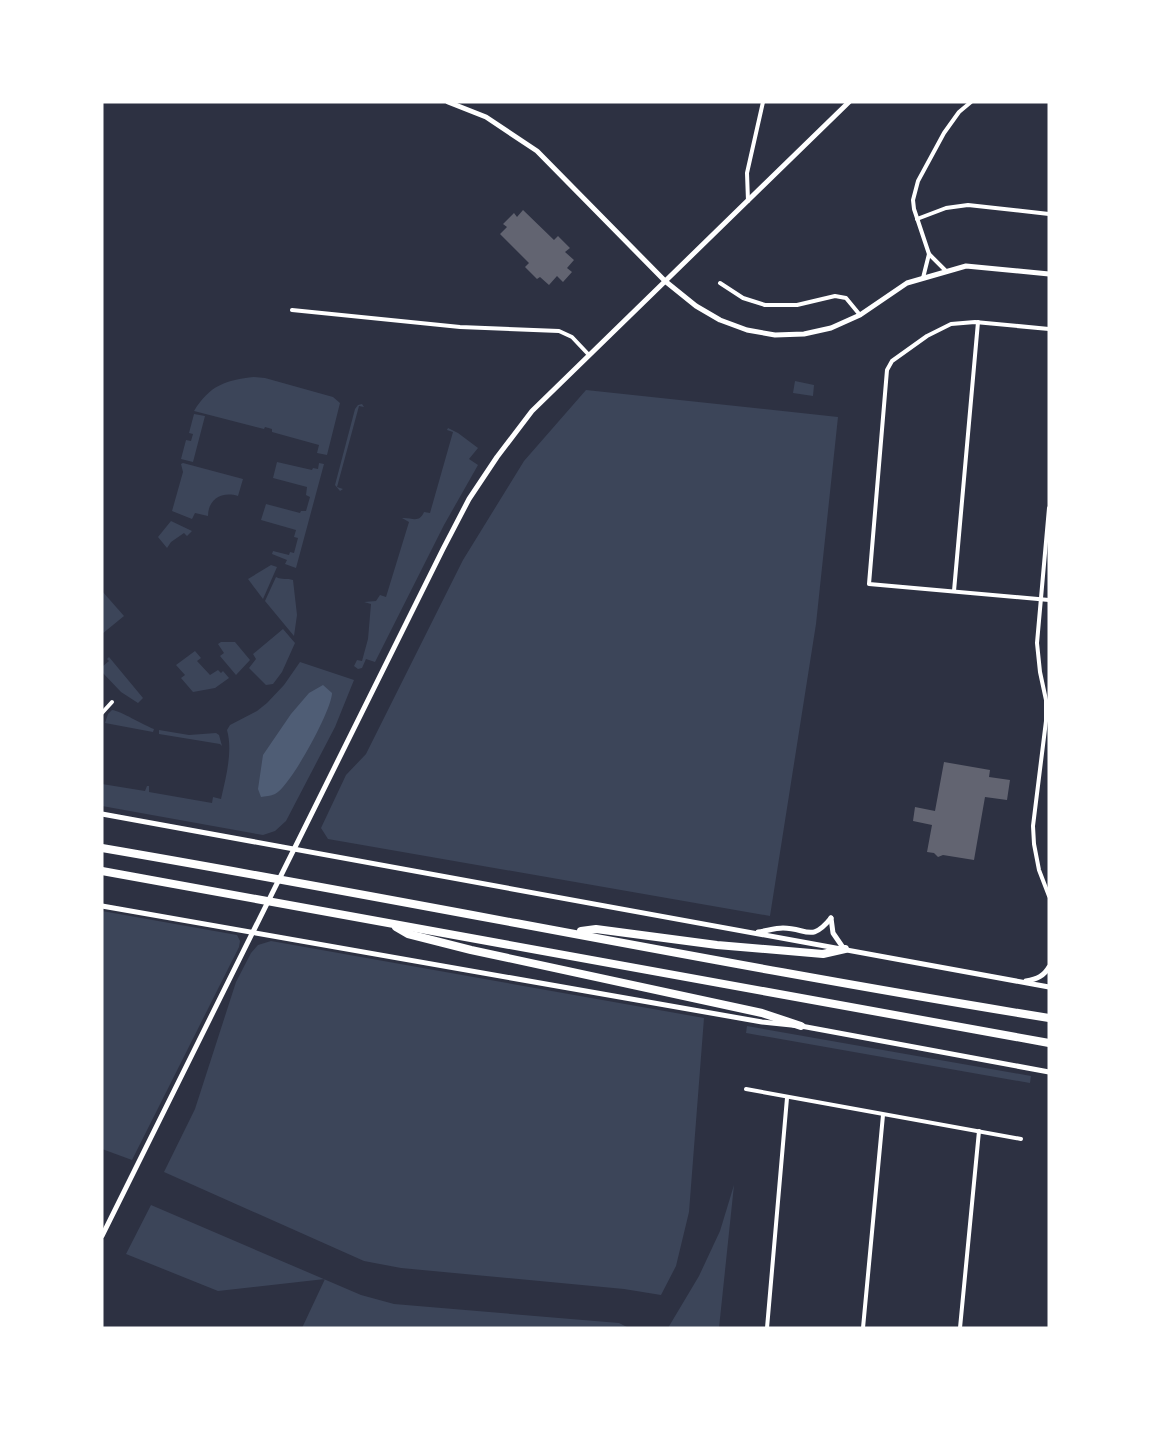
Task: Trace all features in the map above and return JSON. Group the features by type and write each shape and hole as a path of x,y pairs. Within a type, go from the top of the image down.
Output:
{"highway":[{"path":"102,848 312,884 912,996 1049,1018"},
{"path":"102,871 1049,1042"},
{"path":"387,923 408,934 471,950 762,1013 801,1026"},
{"path":"573,933 596,929 717,945 823,954 845,950"}],"main road":[{"path":"448,102 486,117 537,151 665,281 696,306 720,320 747,330 775,335 804,334 831,328 860,315 907,283 966,266 1049,274"},
{"path":"102,1236 469,499 532,411 849,102"},
{"path":"102,814 1049,987"},
{"path":"102,906 762,1022 801,1026 1049,1072"},
{"path":"752,933 782,928 814,933 822,930 831,918 834,933 845,950"},
{"path":"1014,981 1037,979 1049,966"}],"street":[{"path":"748,201 747,173 763,102"},
{"path":"946,271 929,254 913,200 918,181 944,133 959,112 971,102"},
{"path":"917,219 946,208 968,206 1049,214"},
{"path":"923,278 929,254"},
{"path":"720,283 743,298 765,305 796,305 835,296 846,298 860,315"},
{"path":"292,310 460,327 559,331 572,337 589,355"},
{"path":"1049,329 978,322 951,324 927,336 892,361 887,370 869,584 1049,600"},
{"path":"954,591 978,322"},
{"path":"1049,508 1037,643 1046,700 1046,721 1033,826 1039,870 1049,896"},
{"path":"102,713 112,702"},
{"path":"746,1089 1021,1139"},
{"path":"767,1328 787,1098"},
{"path":"863,1328 883,1115"},
{"path":"960,1328 979,1131"}],"shaded area":[{"path":"254,377 333,397 340,403 327,455 317,453 319,445 272,432 272,429 194,411 206,395 220,385"},
{"path":"795,381 814,385 813,396 793,393"},
{"path":"586,390 838,417 816,624 770,916 328,839 321,828 346,775 366,754 463,560 524,461"},
{"path":"362,404 364,407 359,406 337,487 343,489 340,491 335,485 355,409 358,405"},
{"path":"194,414 205,416 193,462 181,459 186,440 191,441 193,434 189,433"},
{"path":"448,428 478,448 469,459 478,465 444,525 375,662 366,659 362,668 358,669 354,666 357,660 362,661 368,639 371,604 364,602 376,601 380,595 386,597 409,522 402,518 417,519 424,512 430,513 453,432 447,430"},
{"path":"277,462 312,470 313,468 318,469 319,463 324,464 296,568 285,564 287,560 272,554 273,551 289,555 290,552 294,553 298,538 294,537 296,530 261,520 266,504 300,513 306,511 310,497 306,495 307,487 273,478"},
{"path":"181,464 243,479 238,496 227,495 217,498 210,505 208,516 195,513 192,519 172,511 183,472"},
{"path":"171,521 192,531 187,536 184,533 171,542 167,548 158,537"},
{"path":"271,565 277,567 263,599 248,579"},
{"path":"276,577 293,580 297,615 294,636 265,601"},
{"path":"102,591 124,616 102,634"},
{"path":"283,629 295,643 282,672 273,684 266,685 249,668 256,659 253,654"},
{"path":"235,642 250,660 236,675 220,656 224,653 218,644"},
{"path":"195,651 201,658 197,661 210,675 218,670 221,673 223,671 229,678 215,688 193,692 181,678 185,675 176,665"},
{"path":"109,657 143,698 138,703 121,692 102,672 102,667 109,661 107,659"},
{"path":"300,662 354,680 335,727 286,821 275,831 263,835 102,806 102,784 145,791 149,786 149,792 212,803 213,797 221,799 229,755 227,730 230,725 267,703 284,685"},
{"path":"323,685 332,693 330,702 309,747 282,788 273,795 261,797 258,789 263,755 291,714 309,693"},
{"path":"112,710 154,729 153,732 105,723"},
{"path":"159,730 189,735 216,733 219,735 222,746 159,734"},
{"path":"102,911 237,935 240,941 132,1160 102,1149"},
{"path":"271,941 704,1018 689,1212 676,1266 661,1295 624,1289 401,1268 364,1261 164,1172 195,1109 236,982 251,953 258,945"},
{"path":"747,1026 1031,1076 1030,1083 746,1033"},
{"path":"734,1185 719,1328 668,1328 699,1276 720,1231"},
{"path":"151,1205 324,1279 218,1291 126,1254"},
{"path":"325,1279 361,1295 394,1304 619,1323 629,1328 302,1328"}],"building":[{"path":"523,210 554,240 558,236 570,248 565,252 574,260 567,268 572,272 563,282 557,276 549,285 540,277 537,279 525,267 529,263 500,234 507,227 503,224 514,213 517,217"},
{"path":"944,762 990,770 989,777 1010,780 1007,800 985,797 974,860 943,855 938,857 934,853 927,852 932,825 913,821 915,807 935,811"}]}
